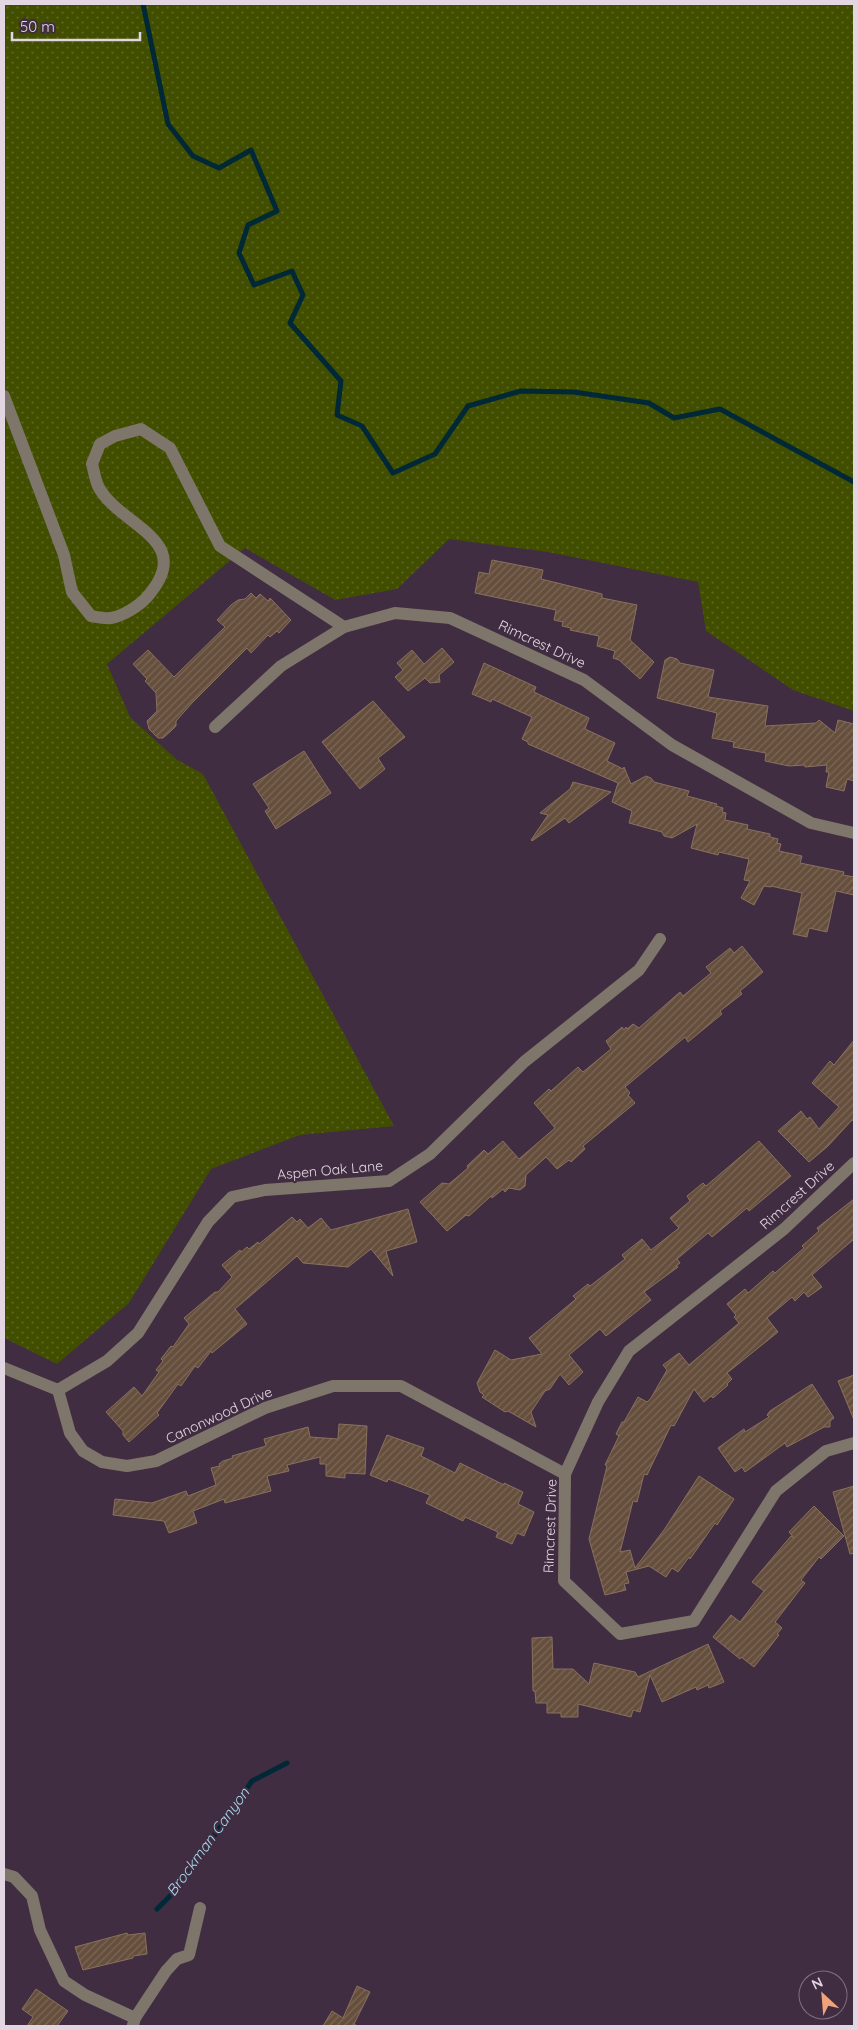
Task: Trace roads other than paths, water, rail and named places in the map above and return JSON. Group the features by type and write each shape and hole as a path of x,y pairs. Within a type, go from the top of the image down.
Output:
{"street":[{"path":"4,396 64,555 72,592 92,616 110,618 127,612 146,598 163,574 163,555 158,543 110,500 98,486 92,464 100,444 115,436 141,429 170,448 220,546 344,627"},
{"name":"Rimcrest Drive","path":"215,728 281,666 344,627 395,613 450,618 584,680 672,745 811,823 854,833"},
{"name":"Aspen Oak Lane","path":"58,1390 107,1362 138,1333 208,1222 232,1197 265,1190 389,1181 430,1154 524,1062 639,970 660,939"},
{"name":"Rimcrest Drive","path":"854,1163 784,1228 629,1351 598,1402 566,1474 564,1581 620,1634 694,1621 776,1491 826,1451 854,1443"},
{"path":"4,1368 58,1390"},
{"name":"Canonwood Drive","path":"58,1390 70,1433 83,1452 110,1464 127,1466 156,1461 265,1408 333,1386 401,1386 566,1474"},
{"path":"4,1874 14,1877 32,1896 40,1930 64,1981 134,2022 166,1971 177,1959 188,1955 200,1908"}],"waterway":[{"path":"143,4 168,124 193,156 219,168 251,150 277,211 248,225 239,253 254,285 292,271 303,295 290,323 341,381 337,415 362,426 393,473 435,454 468,406 521,391 574,392 649,403 674,418 720,409 854,482"},
{"name":"Brockman Canyon","path":"157,1909 177,1889 252,1781 287,1763"}]}
